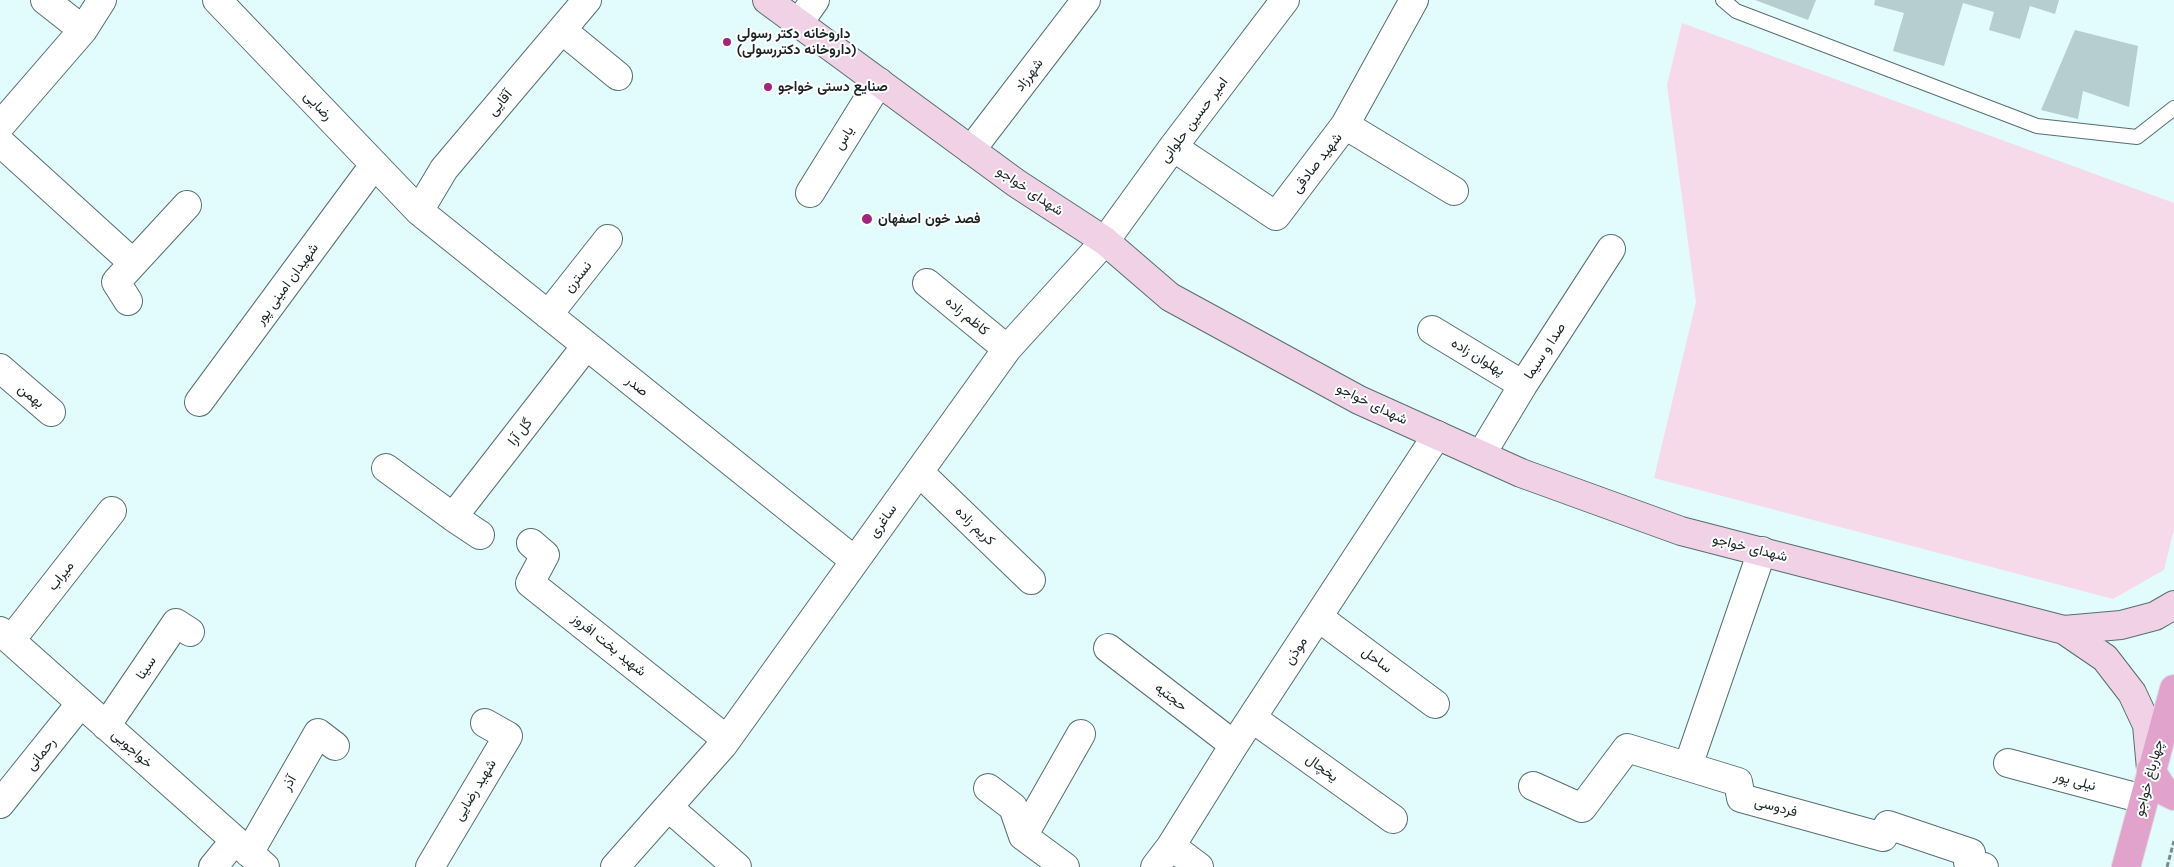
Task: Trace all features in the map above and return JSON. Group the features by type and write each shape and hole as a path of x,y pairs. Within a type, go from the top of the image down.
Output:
{"main road":[{"name":"شهدای خواجو","path":"767,0 1016,183 1105,241 1170,297 1359,400 1521,473 1681,531 2064,630"},
{"path":"2064,630 2121,625 2154,616 2174,605"},
{"path":"2064,630 2105,658 2132,693 2147,725 2151,770 2164,791 2174,796"},
{"name":"چهارباغ خواجو","path":"2126,867 2174,689"}],"street":[{"path":"45,0 83,30"},
{"path":"0,126 83,30 102,0"},
{"name":"رضایی","path":"217,0 419,211"},
{"path":"798,24 815,0"},
{"name":"شهرزاد","path":"972,150 1086,0"},
{"name":"امیر حسین حلوانی","path":"1105,241 1173,147 1286,0"},
{"name":"شهید صادقی","path":"1173,147 1276,216 1345,126 1414,0"},
{"path":"571,11 618,76"},
{"name":"آقایی","path":"419,211 444,169 571,11"},
{"name":"یاس","path":"810,193 879,82"},
{"path":"1345,126 1454,191"},
{"path":"0,142 133,263"},
{"name":"شهیدان امینی پور","path":"199,402 374,165"},
{"path":"128,301 116,282 187,205"},
{"name":"صدر","path":"419,211 854,561"},
{"name":"نسترن","path":"548,315 608,239"},
{"name":"ساغری","path":"615,867 726,740 1007,350 1105,241"},
{"name":"صدا و سیما","path":"1481,455 1523,385 1611,249"},
{"name":"کاظم زاده","path":"927,283 1007,350"},
{"name":"پهلوان زاده","path":"1432,330 1523,385"},
{"name":"گل آرا","path":"454,517 586,346"},
{"name":"بهمن","path":"4,381 51,412"},
{"name":"موذن","path":"1163,857 1437,435"},
{"path":"386,468 480,535"},
{"name":"کریم زاده","path":"919,472 1031,580"},
{"name":"میراب","path":"5,635 112,512"},
{"name":"شهید بخت افروز","path":"531,543 546,556 530,582 726,740"},
{"path":"1688,766 1762,551"},
{"name":"ساحل","path":"1318,617 1435,704"},
{"name":"سینا","path":"106,726 176,623 190,632"},
{"name":"خواجویی","path":"5,635 249,853"},
{"name":"حجتیه","path":"1108,648 1234,745"},
{"name":"رحمانی","path":"0,804 82,703"},
{"name":"یخچال","path":"1252,718 1393,819"},
{"name":"شهید رضایی","path":"430,867 508,736 485,723"},
{"name":"آذر","path":"249,853 318,732 335,746"},
{"path":"1023,836 1081,734"},
{"name":"فردوسی","path":"1533,786 1582,808 1627,748 1738,782 1741,798 1883,837 1888,825 1971,853 1968,862 1984,867"},
{"name":"نیلی پور","path":"2008,763 2143,799"},
{"path":"988,788 1013,806 1023,836 1065,867"},
{"path":"668,807 737,867"},
{"path":"213,867 249,853"},
{"path":"1163,857 1199,867"}],"lane":[{"path":"1723,0 1736,12 2037,126 2137,137 2174,108"}],"path":[{"path":"2167,867 2174,841"}],"shaded area":[{"path":"1682,23 2174,203 2174,529 2164,570 2113,599 1654,478 1696,302 1667,85"}],"building":[{"path":"1755,0 1816,0 1808,20"},
{"path":"1875,0 2059,0 2055,14 2030,6 2020,39 1989,30 1994,12 1963,3 1944,66 1893,51 1904,13 1874,5"},
{"path":"2075,30 2138,46 2129,107 2083,91 2078,119 2041,110"}],"place":[{"name":"داروخانه دکتر رسولی (داروخانه دکتررسولی)","path":"727,42"},
{"name":"صنایع دستی خواجو","path":"768,87"},
{"name":"فصد خون اصفهان","path":"867,219"}]}
